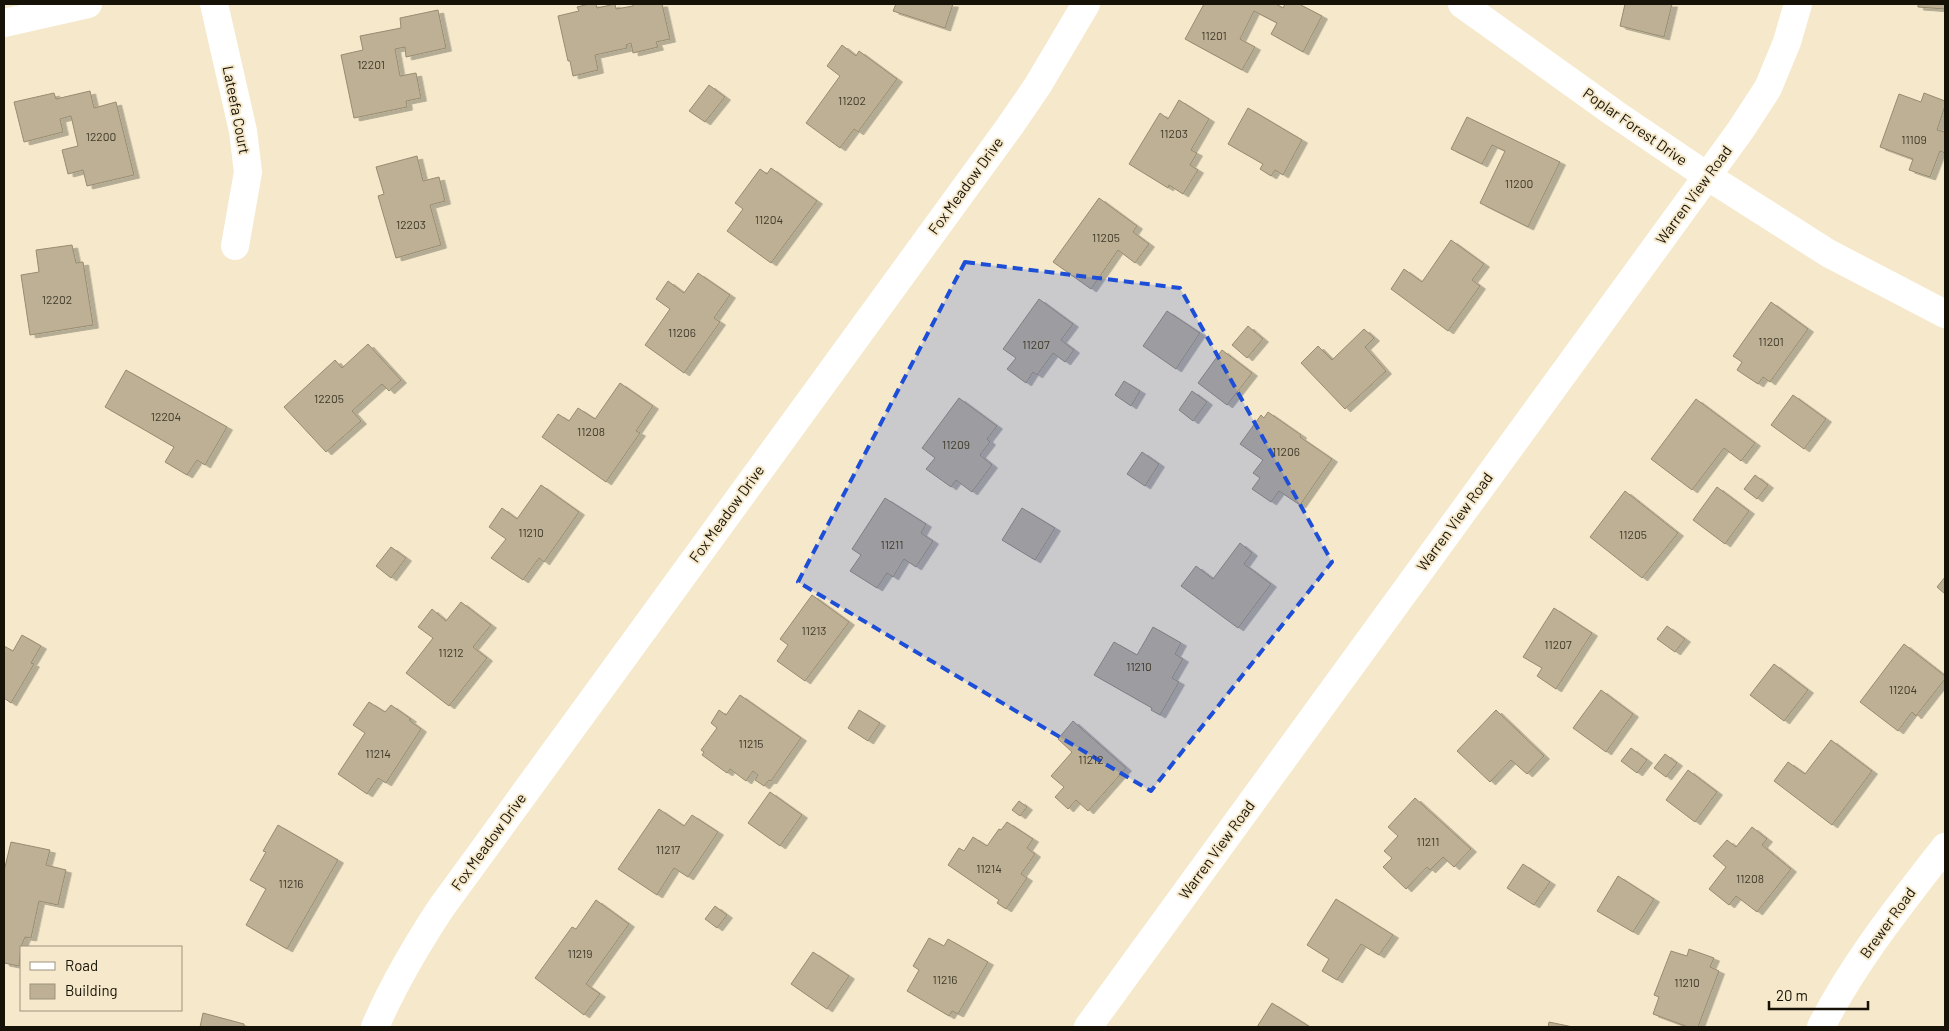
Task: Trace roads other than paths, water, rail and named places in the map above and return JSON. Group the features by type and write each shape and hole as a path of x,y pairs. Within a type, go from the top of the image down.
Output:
{"street":[{"path":"4,23 88,4"},
{"name":"Lateefa Court","path":"214,4 243,131 248,172 235,246"},
{"name":"Fox Meadow Drive","path":"375,1027 388,996 415,947 441,908 1010,126 1038,85 1086,4"},
{"name":"Poplar Forest Drive","path":"1462,4 1614,113 1707,176 1828,253 1945,314"},
{"name":"Warren View Road","path":"1088,1027 1740,131 1768,88 1787,42 1798,4"},
{"name":"Brewer Road","path":"1821,1027 1852,972 1897,908 1945,847"}]}
